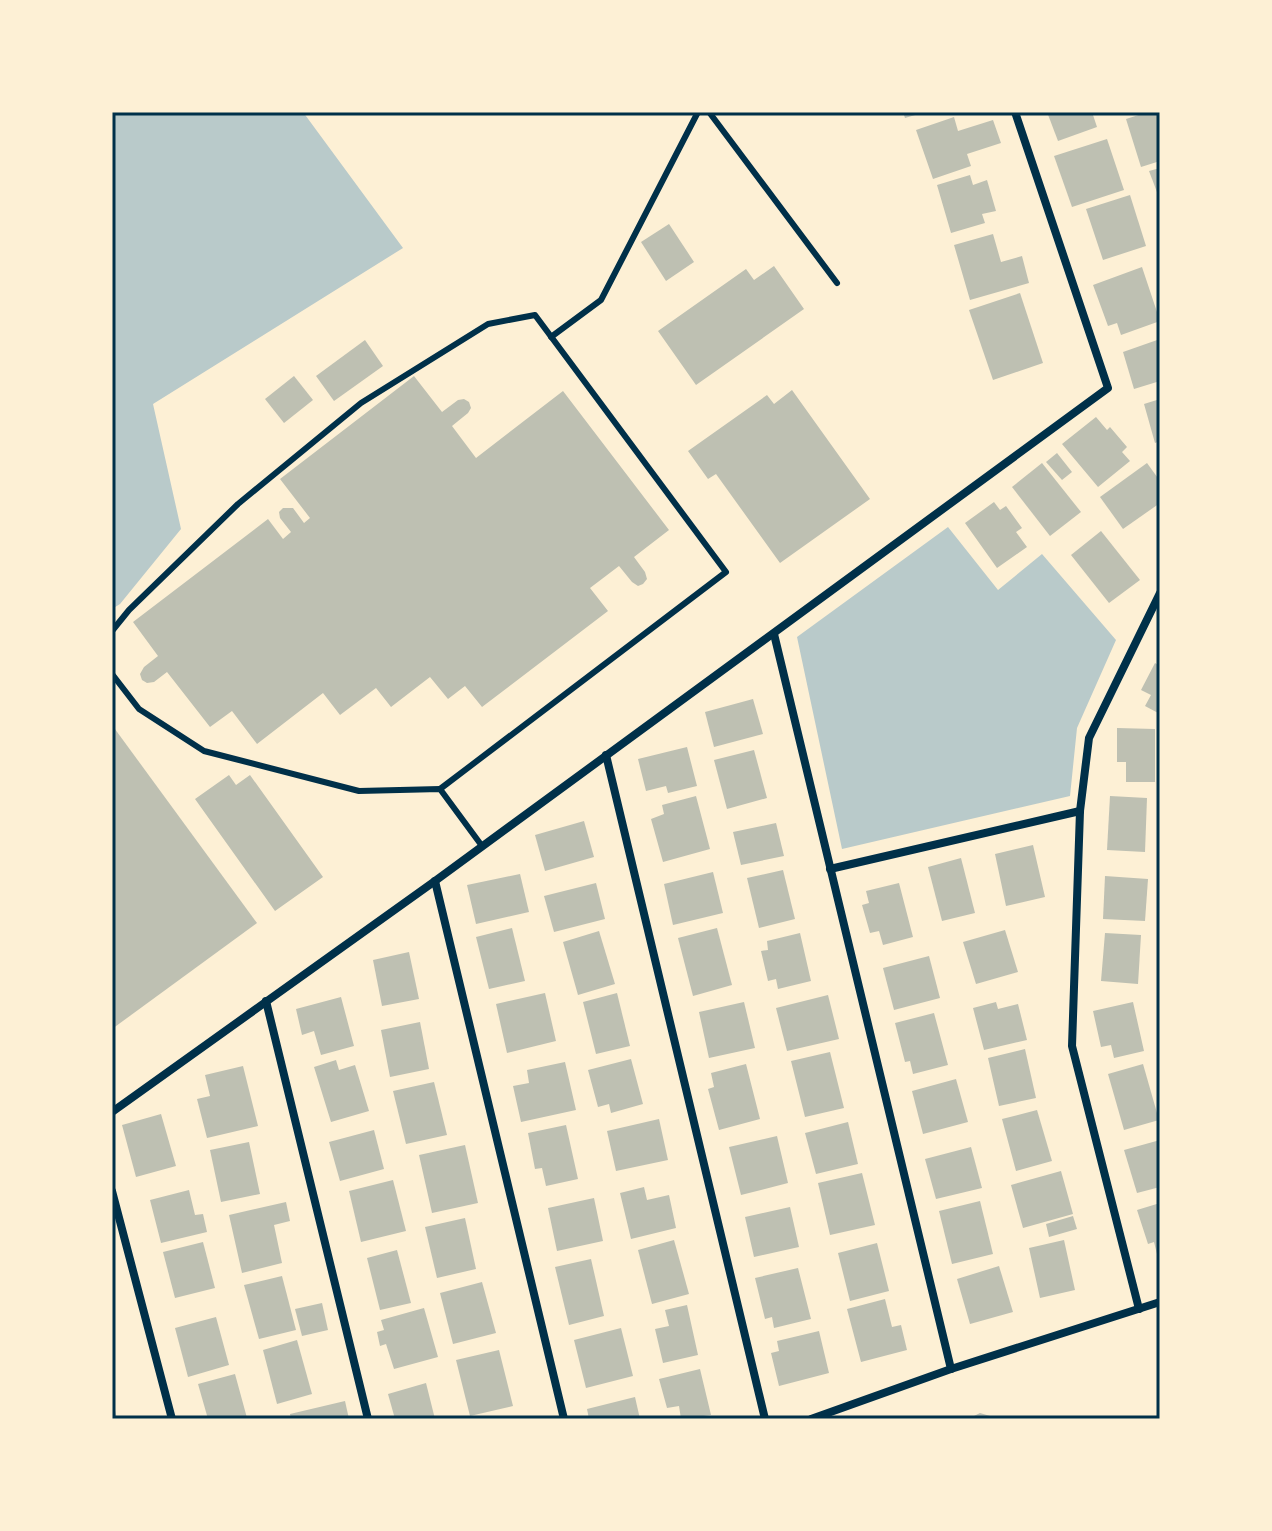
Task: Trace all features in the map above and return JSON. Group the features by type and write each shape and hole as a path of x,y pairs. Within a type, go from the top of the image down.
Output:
{"street":[{"path":"112,1112 435,881 1108,388 1015,112"},
{"path":"1139,1309 1072,1046 1080,811 1089,738 1160,593"},
{"path":"774,634 951,1369"},
{"path":"606,755 765,1419"},
{"path":"830,869 1080,811"},
{"path":"435,881 564,1419"},
{"path":"266,1001 368,1419"},
{"path":"112,1191 172,1419"},
{"path":"811,1419 951,1369 1160,1302"}],"lane":[{"path":"551,337 601,300 698,112"},
{"path":"709,112 837,283"},
{"path":"112,631 129,610 238,504 361,403 488,324 535,315 726,572 440,789 359,791 204,751 139,709 112,674"},
{"path":"440,789 482,846"}],"shaded area":[{"path":"112,112 303,112 403,248 153,404 181,529 120,604 112,609"},
{"path":"948,527 998,590 1042,554 1116,640 1077,728 1070,796 842,849 797,637"}],"building":[{"path":"903,112 922,112 922,113 905,118"},
{"path":"1047,112 1092,112 1097,127 1058,141"},
{"path":"1148,112 1160,112 1160,161 1141,167 1126,119"},
{"path":"954,117 958,131 993,120 1001,143 967,154 971,166 933,179 916,130"},
{"path":"1107,139 1124,190 1072,207 1054,156"},
{"path":"1160,168 1160,200 1149,171"},
{"path":"970,175 973,185 987,180 996,211 982,214 985,223 951,233 937,185"},
{"path":"1130,195 1146,246 1103,260 1086,209"},
{"path":"669,224 694,262 666,281 641,242"},
{"path":"993,234 1001,262 1022,256 1029,283 970,300 954,245"},
{"path":"774,266 804,309 696,385 658,331 746,269 754,280"},
{"path":"1142,267 1160,321 1121,335 1117,323 1108,326 1093,285"},
{"path":"1020,293 1043,363 993,380 969,310"},
{"path":"1160,339 1160,381 1134,389 1123,352"},
{"path":"365,340 383,366 334,401 316,376"},
{"path":"294,376 313,400 284,423 265,399"},
{"path":"414,376 442,412 458,400 469,402 471,408 468,413 452,426 476,458 563,391 669,530 634,557 645,572 647,579 643,584 638,586 632,582 619,566 590,588 608,611 482,707 465,686 448,699 430,677 391,707 376,688 340,715 323,693 257,744 232,711 210,727 167,672 154,682 142,680 140,674 144,667 158,656 133,622 268,519 283,539 291,532 280,518 279,512 283,508 293,508 304,523 310,518 280,479"},
{"path":"792,390 870,499 780,563 716,474 708,479 688,451 767,395 774,404"},
{"path":"1160,399 1160,441 1155,443 1144,404"},
{"path":"1096,417 1107,430 1110,427 1127,447 1122,452 1130,461 1098,487 1062,444"},
{"path":"1057,453 1072,472 1062,480 1046,462"},
{"path":"1042,463 1081,512 1050,536 1012,487"},
{"path":"1147,463 1160,481 1160,503 1123,529 1100,497"},
{"path":"994,502 1000,510 1006,506 1022,528 1016,532 1027,547 997,568 965,523"},
{"path":"1101,531 1140,580 1109,603 1071,555"},
{"path":"1155,663 1160,666 1160,714 1145,706 1151,695 1141,690"},
{"path":"753,699 763,734 714,747 705,712"},
{"path":"112,725 257,923 112,1029"},
{"path":"1117,728 1155,729 1155,782 1126,782 1126,762 1117,762"},
{"path":"687,747 697,786 668,793 666,786 646,791 638,759"},
{"path":"754,750 767,798 727,809 714,760"},
{"path":"229,775 236,785 250,775 323,877 275,911 195,799"},
{"path":"696,796 710,849 663,862 651,819 664,814 662,805"},
{"path":"1110,796 1147,798 1145,852 1107,850"},
{"path":"584,821 594,857 545,871 535,835"},
{"path":"776,823 784,856 741,865 733,832"},
{"path":"1033,845 1045,897 1006,906 995,854"},
{"path":"961,858 975,913 942,921 928,867"},
{"path":"783,870 795,919 759,928 747,878"},
{"path":"713,872 723,913 673,925 664,884"},
{"path":"520,874 529,912 476,924 467,885"},
{"path":"1105,876 1148,879 1145,921 1103,919"},
{"path":"596,883 605,919 554,932 544,896"},
{"path":"899,883 913,937 883,945 879,931 870,933 862,905 869,903 866,891"},
{"path":"512,928 525,981 489,989 476,937"},
{"path":"717,928 732,985 693,996 678,938"},
{"path":"1005,930 1018,972 976,984 963,942"},
{"path":"599,931 615,984 578,995 563,942"},
{"path":"800,933 811,981 778,989 776,979 768,981 761,951 768,950 767,941"},
{"path":"1105,933 1141,935 1138,984 1101,981"},
{"path":"409,952 419,999 382,1006 373,960"},
{"path":"929,956 940,998 894,1010 883,968"},
{"path":"545,993 556,1041 507,1053 496,1004"},
{"path":"617,993 630,1046 596,1054 583,1002"},
{"path":"828,995 839,1039 787,1051 776,1008"},
{"path":"341,997 354,1046 321,1055 314,1031 302,1035 296,1009"},
{"path":"744,1002 755,1048 709,1058 699,1012"},
{"path":"996,1002 998,1009 1018,1004 1027,1040 984,1050 973,1008"},
{"path":"1133,1002 1144,1051 1114,1058 1111,1045 1101,1047 1093,1011"},
{"path":"934,1013 948,1065 913,1074 910,1061 905,1062 895,1023"},
{"path":"420,1022 429,1069 390,1077 381,1030"},
{"path":"1025,1049 1036,1098 999,1106 988,1058"},
{"path":"830,1052 844,1108 805,1117 791,1061"},
{"path":"631,1059 643,1104 611,1113 609,1104 598,1107 588,1070"},
{"path":"336,1060 339,1070 355,1065 369,1111 331,1122 314,1067"},
{"path":"565,1062 576,1110 521,1122 513,1086 529,1083 527,1070"},
{"path":"746,1064 760,1119 719,1130 708,1089 714,1087 711,1073"},
{"path":"1143,1064 1159,1120 1124,1130 1108,1074"},
{"path":"243,1066 258,1126 207,1138 197,1099 210,1096 205,1075"},
{"path":"956,1079 968,1122 923,1134 912,1091"},
{"path":"434,1082 447,1135 406,1144 393,1091"},
{"path":"1037,1110 1052,1161 1016,1171 1002,1119"},
{"path":"161,1114 176,1166 136,1177 122,1125"},
{"path":"659,1119 668,1160 616,1171 607,1131"},
{"path":"848,1122 858,1164 816,1174 805,1133"},
{"path":"566,1125 578,1179 546,1186 542,1168 535,1169 528,1133"},
{"path":"374,1130 384,1169 340,1181 329,1142"},
{"path":"777,1136 788,1183 741,1195 729,1147"},
{"path":"1160,1140 1160,1187 1137,1193 1124,1150"},
{"path":"249,1142 260,1194 221,1202 210,1150"},
{"path":"465,1145 478,1203 432,1213 419,1155"},
{"path":"971,1147 982,1188 936,1199 925,1159"},
{"path":"1061,1171 1073,1214 1023,1228 1011,1185"},
{"path":"862,1173 875,1225 830,1235 818,1183"},
{"path":"393,1180 406,1231 361,1242 349,1191"},
{"path":"644,1187 647,1200 669,1195 676,1228 631,1239 620,1193"},
{"path":"189,1190 195,1215 203,1214 207,1232 161,1243 150,1200"},
{"path":"594,1198 603,1241 557,1251 548,1208"},
{"path":"980,1201 993,1254 952,1264 939,1211"},
{"path":"286,1202 290,1221 274,1225 282,1263 242,1273 229,1215"},
{"path":"1160,1203 1159,1262 1154,1242 1148,1244 1137,1210"},
{"path":"790,1207 799,1247 754,1257 745,1217"},
{"path":"1073,1216 1077,1229 1049,1237 1046,1224"},
{"path":"465,1218 476,1269 437,1278 425,1227"},
{"path":"674,1240 689,1294 652,1304 638,1250"},
{"path":"1064,1240 1075,1290 1040,1298 1029,1248"},
{"path":"203,1242 215,1288 175,1298 163,1252"},
{"path":"877,1243 889,1291 850,1301 838,1253"},
{"path":"397,1250 411,1303 380,1310 367,1258"},
{"path":"591,1259 604,1316 569,1325 555,1267"},
{"path":"999,1266 1013,1312 970,1324 957,1279"},
{"path":"798,1268 811,1319 774,1328 772,1317 765,1319 755,1278"},
{"path":"282,1276 296,1330 259,1339 244,1285"},
{"path":"482,1282 496,1333 453,1344 440,1293"},
{"path":"885,1299 892,1327 901,1325 907,1350 861,1362 847,1309"},
{"path":"322,1303 328,1330 302,1336 295,1309"},
{"path":"687,1305 698,1355 663,1363 655,1329 669,1326 665,1310"},
{"path":"424,1308 438,1357 394,1369 386,1344 380,1346 377,1332 384,1330 381,1320"},
{"path":"216,1317 229,1365 188,1377 175,1328"},
{"path":"621,1328 633,1376 586,1388 574,1340"},
{"path":"819,1331 829,1373 779,1386 771,1353 779,1351 777,1341"},
{"path":"297,1340 312,1394 277,1404 263,1350"},
{"path":"499,1350 513,1406 470,1416 456,1360"},
{"path":"700,1369 711,1415 681,1419 679,1406 667,1408 659,1379"},
{"path":"235,1374 247,1418 208,1419 198,1384"},
{"path":"426,1383 435,1419 395,1419 388,1394"},
{"path":"635,1397 640,1419 589,1419 587,1409"},
{"path":"113,1401 117,1419 112,1419"},
{"path":"345,1401 349,1419 291,1419 290,1414"},
{"path":"980,1413 990,1416 993,1419 968,1419"}]}
